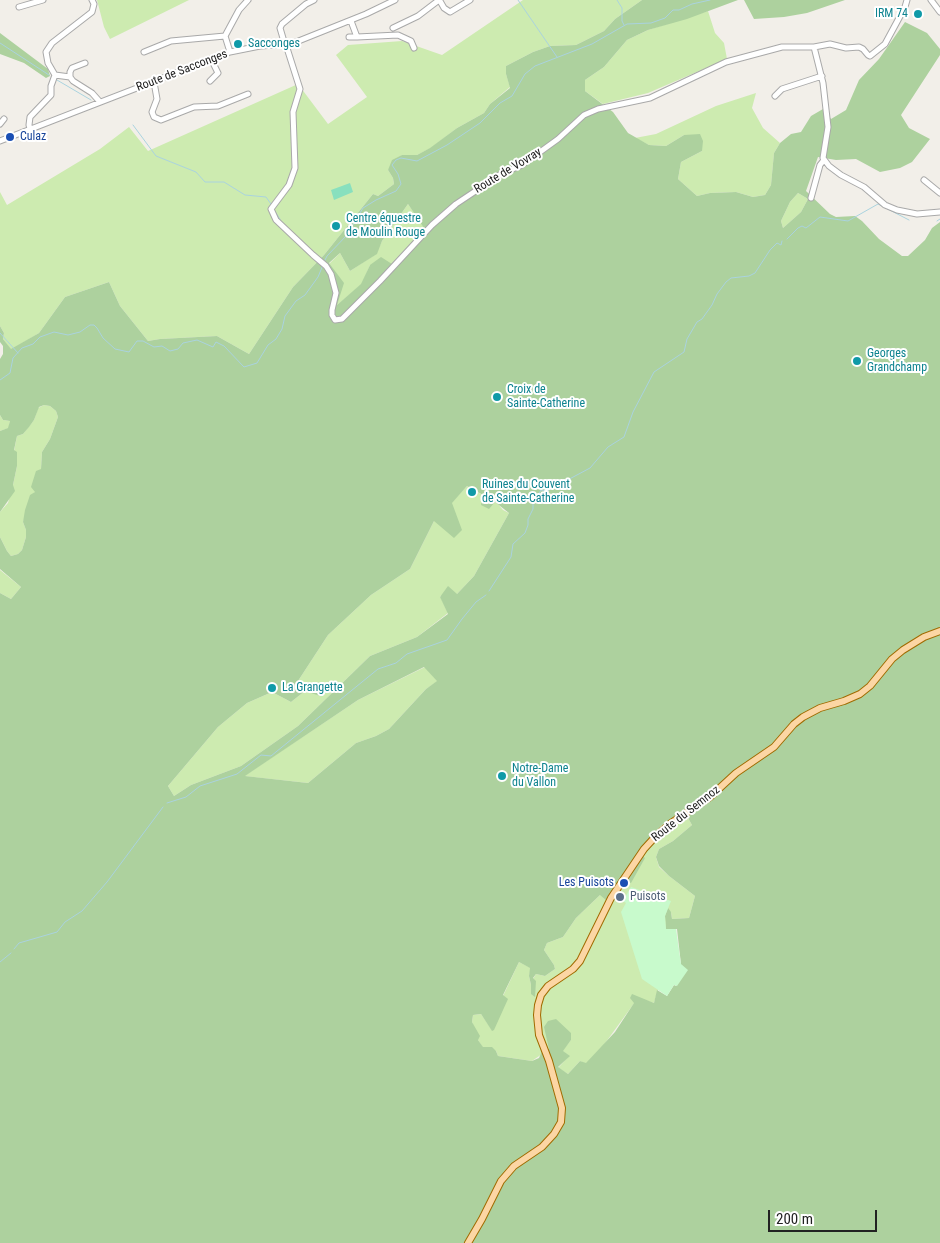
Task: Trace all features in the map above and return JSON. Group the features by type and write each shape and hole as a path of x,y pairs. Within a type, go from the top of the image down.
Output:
{"main road":[{"name":"Route du Semnoz","path":"468,1243 500,1181 514,1166 542,1147 558,1128 562,1117 561,1103 549,1061 539,1035 537,1015 539,1001 548,986 573,969 580,961 611,898 644,849 656,836 710,797 736,773 774,748 794,724 803,717 820,708 860,694 870,686 892,659 903,650 924,637 940,631"}],"street":[{"path":"19,7 43,0"},
{"path":"55,75 48,63 46,52 52,42 92,12 94,4 92,0"},
{"path":"230,52 225,36 239,10 248,0"},
{"path":"285,45 280,28 282,24 306,4 314,0"},
{"name":"Route de Sacconges","path":"0,141 230,52 260,46 292,44 394,0"},
{"path":"393,28 418,16 439,0 444,8 450,12 470,0"},
{"path":"811,198 820,166 824,160 828,127 822,76 814,47 830,44 846,48 859,47 870,56 885,44 907,0"},
{"path":"931,0 940,12"},
{"path":"351,20 357,37"},
{"path":"349,37 398,35 411,41 414,48"},
{"path":"144,52 172,41 225,36"},
{"name":"Route de Vovray","path":"285,45 300,89 293,112 295,168 289,185 271,209 276,220 324,265 335,283 336,293 332,316 335,320 342,319 376,286 432,225 454,206 493,179 522,165 558,138 584,115 598,109 650,98 730,60 782,46 814,47"},
{"path":"210,81 218,73 211,59"},
{"path":"70,77 72,68 85,63"},
{"path":"55,75 70,77 92,93 100,102"},
{"path":"30,129 30,117 51,95 51,86 55,75"},
{"path":"775,96 782,89 822,76"},
{"path":"154,82 156,99 152,112 154,117 160,120 194,106 218,106 248,94"},
{"path":"824,160 835,171 864,187 891,207 912,214 940,212"},
{"path":"924,180 940,192"}],"green space":[{"path":"97,0 189,0 110,39 104,27"},
{"path":"523,0 642,0 615,19 604,31 576,45 550,46 533,52 506,66 510,87 490,104 484,113 457,128 431,148 417,155 402,155 388,170 394,184 378,196 373,194 324,255 293,287 249,354 217,336 148,341 120,306 109,282 65,297 39,333 11,350 3,339 4,333 0,326 0,192 7,205 100,149 129,127 148,151 298,84 328,124 367,97 336,55 348,45 402,41 442,55"},
{"path":"642,0 738,0 687,19 648,30 627,40 604,67 585,80 585,91 613,112 628,133 649,145 666,146 684,135 700,134 703,141 702,151 681,162 678,179 697,196 710,193 736,192 753,197 765,195 771,185 774,153 780,143 791,134 801,132 811,116 823,109 831,119 846,110 859,80 879,59 905,22 927,33 940,49 940,55 901,115 909,128 930,139 912,162 900,168 880,172 856,159 836,160 818,157 806,191 830,214 836,217 855,216 879,239 902,256 908,256 925,240 932,228 940,222 940,1243 0,1243 0,593 11,599 21,587 0,569 0,537 11,556 18,554 22,550 26,537 23,522 25,510 30,495 35,492 31,487 36,471 41,469 42,452 50,439 58,417 56,411 50,406 44,405 39,407 29,427 23,434 17,436 14,450 17,452 17,466 13,485 15,491 0,512 0,431 8,428 10,421 3,420 0,415 0,359 3,354 3,346 0,342 0,326 4,333 3,339 11,349 39,333 65,297 109,282 120,306 148,341 217,336 249,354 293,287 324,255 373,194 378,196 394,184 388,170 392,160 402,155 417,155 457,128 484,113 490,104 510,88 506,66 533,52 550,46 576,45 604,31 615,19","holes":["798,193 808,199 801,212 783,228 781,221 790,202","408,204 424,228 392,264 381,257 370,265 361,284 337,305 344,283 329,263 340,253 350,271 377,254 382,241","467,486 483,495 481,505 489,509 495,502 509,513 474,576 457,594 448,586 440,597 448,614 417,637 370,656 298,726 241,766 191,785 174,796 168,786 218,727 247,703 272,692 291,702 305,691 320,696 324,690 298,681 328,635 371,595 410,569 434,521 454,538 462,530 452,503","424,667 437,681 426,689 389,729 356,743 308,783 245,776 358,700","684,811 692,825 673,841 659,849 656,857 659,866 695,896 689,918 672,919 668,908 665,916 666,929 677,929 681,964 676,986 674,985 667,996 657,990 654,1003 632,994 630,998 634,1003 615,1032 586,1063 580,1061 568,1074 558,1067 570,1056 563,1051 571,1040 571,1033 556,1019 548,1021 544,1027 549,1049 542,1051 539,1058 532,1061 498,1056 492,1047 483,1047 478,1040 480,1036 472,1022 473,1015 481,1014 492,1031 494,1030 508,999 503,995 519,962 530,968 531,994 535,997 536,981 533,978 536,974 545,976 555,969 544,950 547,943 563,937 576,918 600,895 606,900 622,880 631,883 645,858 639,853 645,843 661,826"]},
{"path":"744,0 845,0 807,13 754,19"},
{"path":"708,11 715,33 724,43 727,59 648,93 603,104 585,91 585,80 604,67 627,40 648,30"},
{"path":"0,33 48,69 50,76 46,78 24,63 0,54"},
{"path":"756,93 752,108 763,128 780,143 774,153 771,185 765,195 753,197 736,192 710,193 697,196 678,179 681,162 702,151 684,135 666,146 649,145 635,138 656,134 716,106"},
{"path":"350,183 353,192 334,200 331,190"},
{"path":"798,193 808,199 801,212 783,228 781,221 790,202"},
{"path":"408,204 425,228 392,264 370,265 362,284 336,306 329,264 340,253 350,271 376,254 382,241"},
{"path":"44,405 50,406 56,411 58,417 50,439 42,452 41,469 35,492 23,522 26,537 22,550 18,554 11,556 0,537 0,512 8,503 13,485 17,466 14,451 17,436 23,434 34,420 38,408"},
{"path":"0,415 3,420 10,421 9,428 0,431"},
{"path":"467,486 498,504 509,513 474,576 457,594 440,596 448,613 417,637 370,656 298,726 241,766 191,785 174,796 168,786 218,727 247,703 272,692 291,702 305,691 324,690 298,681 328,635 371,595 410,569 434,521"},
{"path":"0,570 21,587 11,599 0,593"},
{"path":"425,667 438,681 426,689 389,729 356,743 308,783 244,776 358,700"},
{"path":"684,811 692,825 673,841 659,849 656,857 659,867 695,896 689,918 672,919 671,912 665,916 676,929 654,1003 638,998 603,1046 586,1064 580,1061 568,1074 558,1068 569,1056 562,1051 571,1040 549,1049 532,1061 498,1056 496,1051 483,1048 472,1022 473,1015 481,1014 492,1030 503,996 519,962 531,968 529,976 531,994 533,979 536,974 545,976 555,969 544,950 547,943 563,937 576,918 639,853 645,843 661,826"},
{"path":"631,887 671,901 665,916 666,929 676,929 681,964 688,970 667,996 642,979 621,912 626,903 623,901"}],"waterway":[{"path":"518,0 557,57"},
{"path":"617,0 622,8 622,21 624,25"},
{"path":"324,262 327,256 347,235 363,208 396,191 401,184 398,174 392,165 396,160 401,158 417,161 447,145 480,123 500,103 512,96 525,74 535,66 592,44 627,24 651,23 665,18 673,10 679,10 692,4 710,0"},
{"path":"0,43 49,75"},
{"path":"57,80 91,100"},
{"path":"133,125 156,156 196,172 205,182 224,182 245,195 266,197 271,204"},
{"path":"787,239 798,228 802,226 806,228 820,217 848,221 878,204 909,220"},
{"path":"274,210 280,219"},
{"path":"489,591 511,557 513,544 525,533 528,519 533,509 533,498 537,497 541,490 547,491 590,468 608,447 624,437 633,412 654,372 684,352 687,339 697,322 702,319 726,282 731,278 749,276 755,273 770,250 777,243 781,245 782,241"},
{"path":"0,380 10,373 13,358 22,348 33,344 40,337 54,332 68,335 80,332 90,325 94,325 103,338 115,349 129,352 137,341 143,341 154,347 162,346 170,351 178,349 183,343 197,340 213,347 216,342 224,346 244,367 257,363 268,345 276,339 282,329 285,316 296,301 305,295 318,277 323,265"},
{"path":"0,333 18,353"},
{"path":"167,803 186,797 200,786 237,774 261,755 271,756 378,669 396,663 407,654 447,640 476,602 486,595"},
{"path":"14,949 19,943 57,932 65,922 82,911 107,882 163,807"},
{"path":"0,962 11,953"}],"place":[{"name":"IRM 74","path":"918,14"},
{"name":"Sacconges","path":"238,44"},
{"name":"Culaz","path":"10,137"},
{"name":"Centre équestre de Moulin Rouge","path":"336,226"},
{"name":"Georges Grandchamp","path":"857,361"},
{"name":"Croix de Sainte-Catherine","path":"497,397"},
{"name":"Ruines du Couvent de Sainte-Catherine","path":"472,492"},
{"name":"La Grangette","path":"272,688"},
{"name":"Notre-Dame du Vallon","path":"502,776"},
{"name":"Les Puisots","path":"624,883"},
{"name":"Puisots","path":"620,897"}]}
